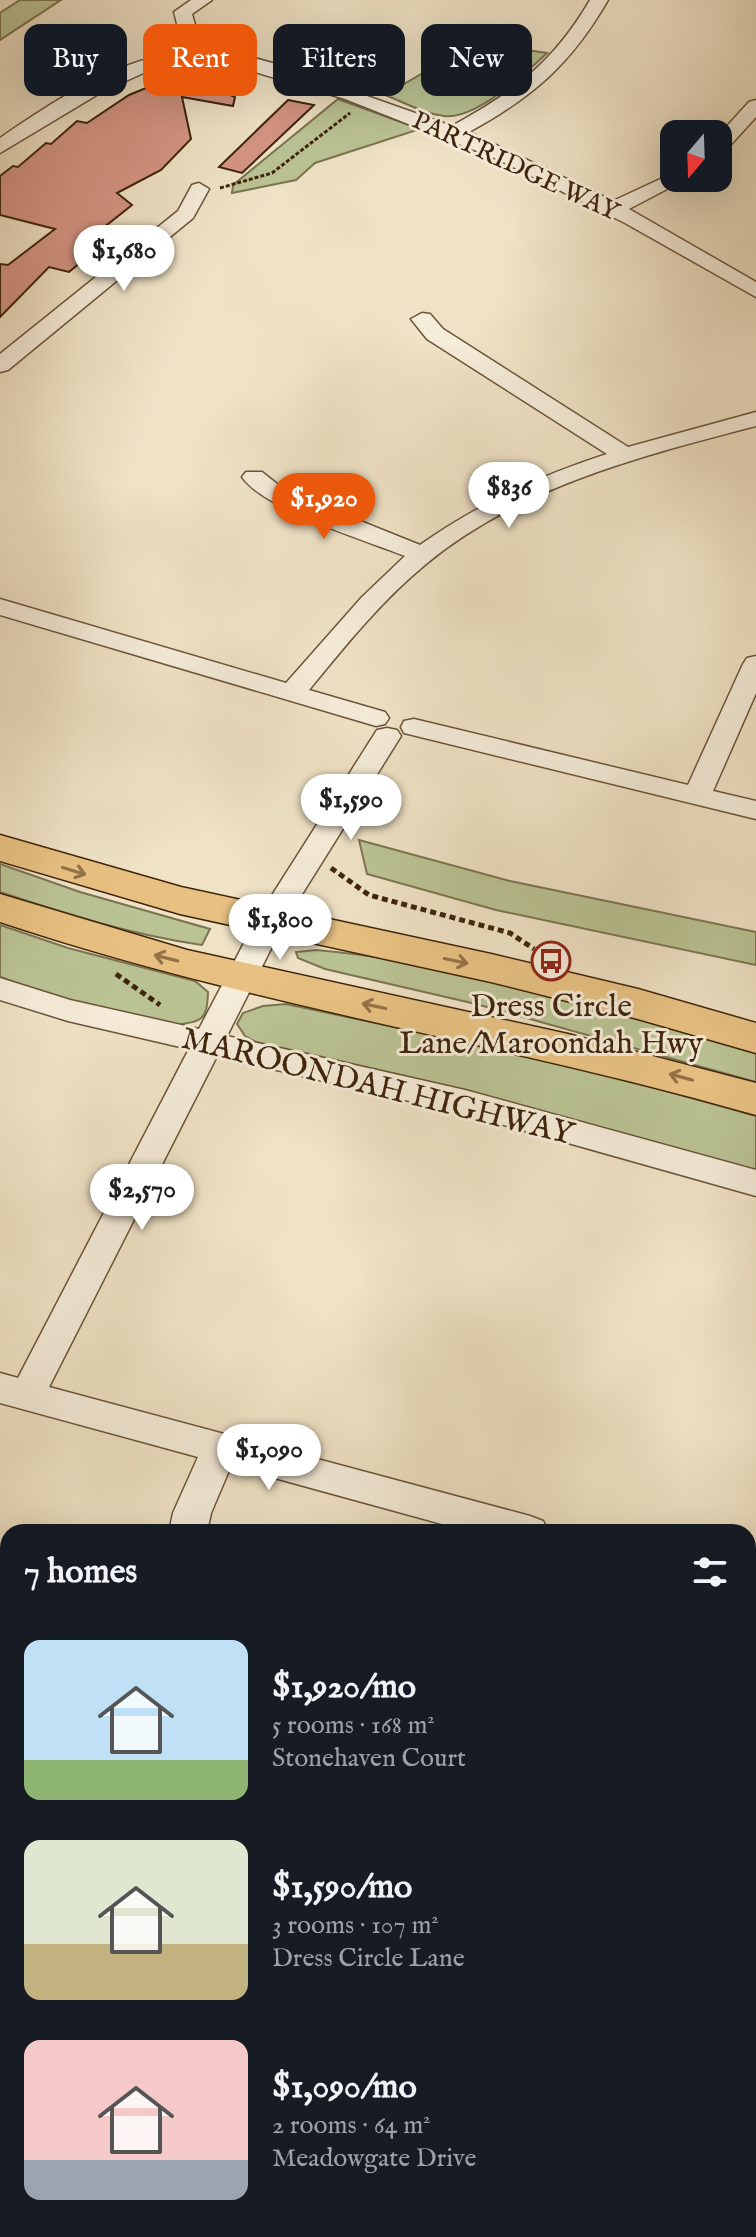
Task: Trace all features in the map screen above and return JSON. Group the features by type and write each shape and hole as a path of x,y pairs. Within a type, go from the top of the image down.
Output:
{"highway":[{"path":"0,848 137,889 270,922 506,972 638,1004 756,1038"},
{"path":"0,908 105,942 241,977 609,1058 756,1099"}],"street":[{"path":"186,24 183,12 203,0"},
{"path":"455,132 489,114 538,81 574,44 599,0"},
{"name":"PARTRIDGE WAY","path":"257,64 370,100 455,132 614,208 756,291"},
{"name":"PARTRIDGE WAY","path":"0,147 33,124 103,85 143,67"},
{"path":"732,132 756,106"},
{"path":"614,208 660,186"},
{"path":"0,365 186,214 199,189"},
{"path":"422,319 435,334 623,454"},
{"path":"293,692 344,630 423,555 479,518 543,486 623,454 756,419"},
{"path":"254,477 278,496 423,555"},
{"path":"0,607 293,692 393,727 756,810"},
{"path":"697,795 756,664"},
{"path":"393,727 270,922 207,1042 13,1391 500,1524"},
{"name":"MAROONDAH HIGHWAY","path":"0,989 68,1010 465,1102 756,1183"},
{"path":"190,1524 220,1448"}],"path":[{"path":"199,189 220,188 230,183 232,186 272,173 370,100"},
{"path":"308,862 338,870 369,895 510,933 541,954"},
{"path":"115,973 164,1008"}],"green space":[{"path":"20,0 61,0 0,40 0,13"},
{"path":"532,51 547,53 532,67"},
{"path":"421,74 421,96 496,96 470,111 444,116 387,96 405,96 405,83"},
{"path":"338,99 420,129 315,163 296,180 232,193 233,185"},
{"path":"359,840 510,881 756,932 756,965 496,910 367,874"},
{"path":"0,864 80,892 210,929 202,945 125,930 50,908 0,892"},
{"path":"0,925 68,948 195,981 208,992 205,1014 198,1020 176,1025 46,994 0,977"},
{"path":"316,950 372,956 482,977 756,1049 756,1082 476,1004 325,969 298,958 296,952"},
{"path":"286,1004 573,1065 756,1116 756,1172 261,1045 245,1036 237,1024 243,1013 263,1006"}],"building":[{"path":"143,89 143,96 235,97 233,106 182,97 191,139 161,170 117,193 132,205 78,248 93,252 69,272 49,267 0,317 0,264 8,265 55,229 0,215 0,176 13,166 18,167 46,143 51,144 77,121 87,123"},
{"path":"288,100 314,105 242,173 219,167"}],"place":[{"name":"Dress Circle Lane/Maroondah Hwy","path":"551,961"}]}
